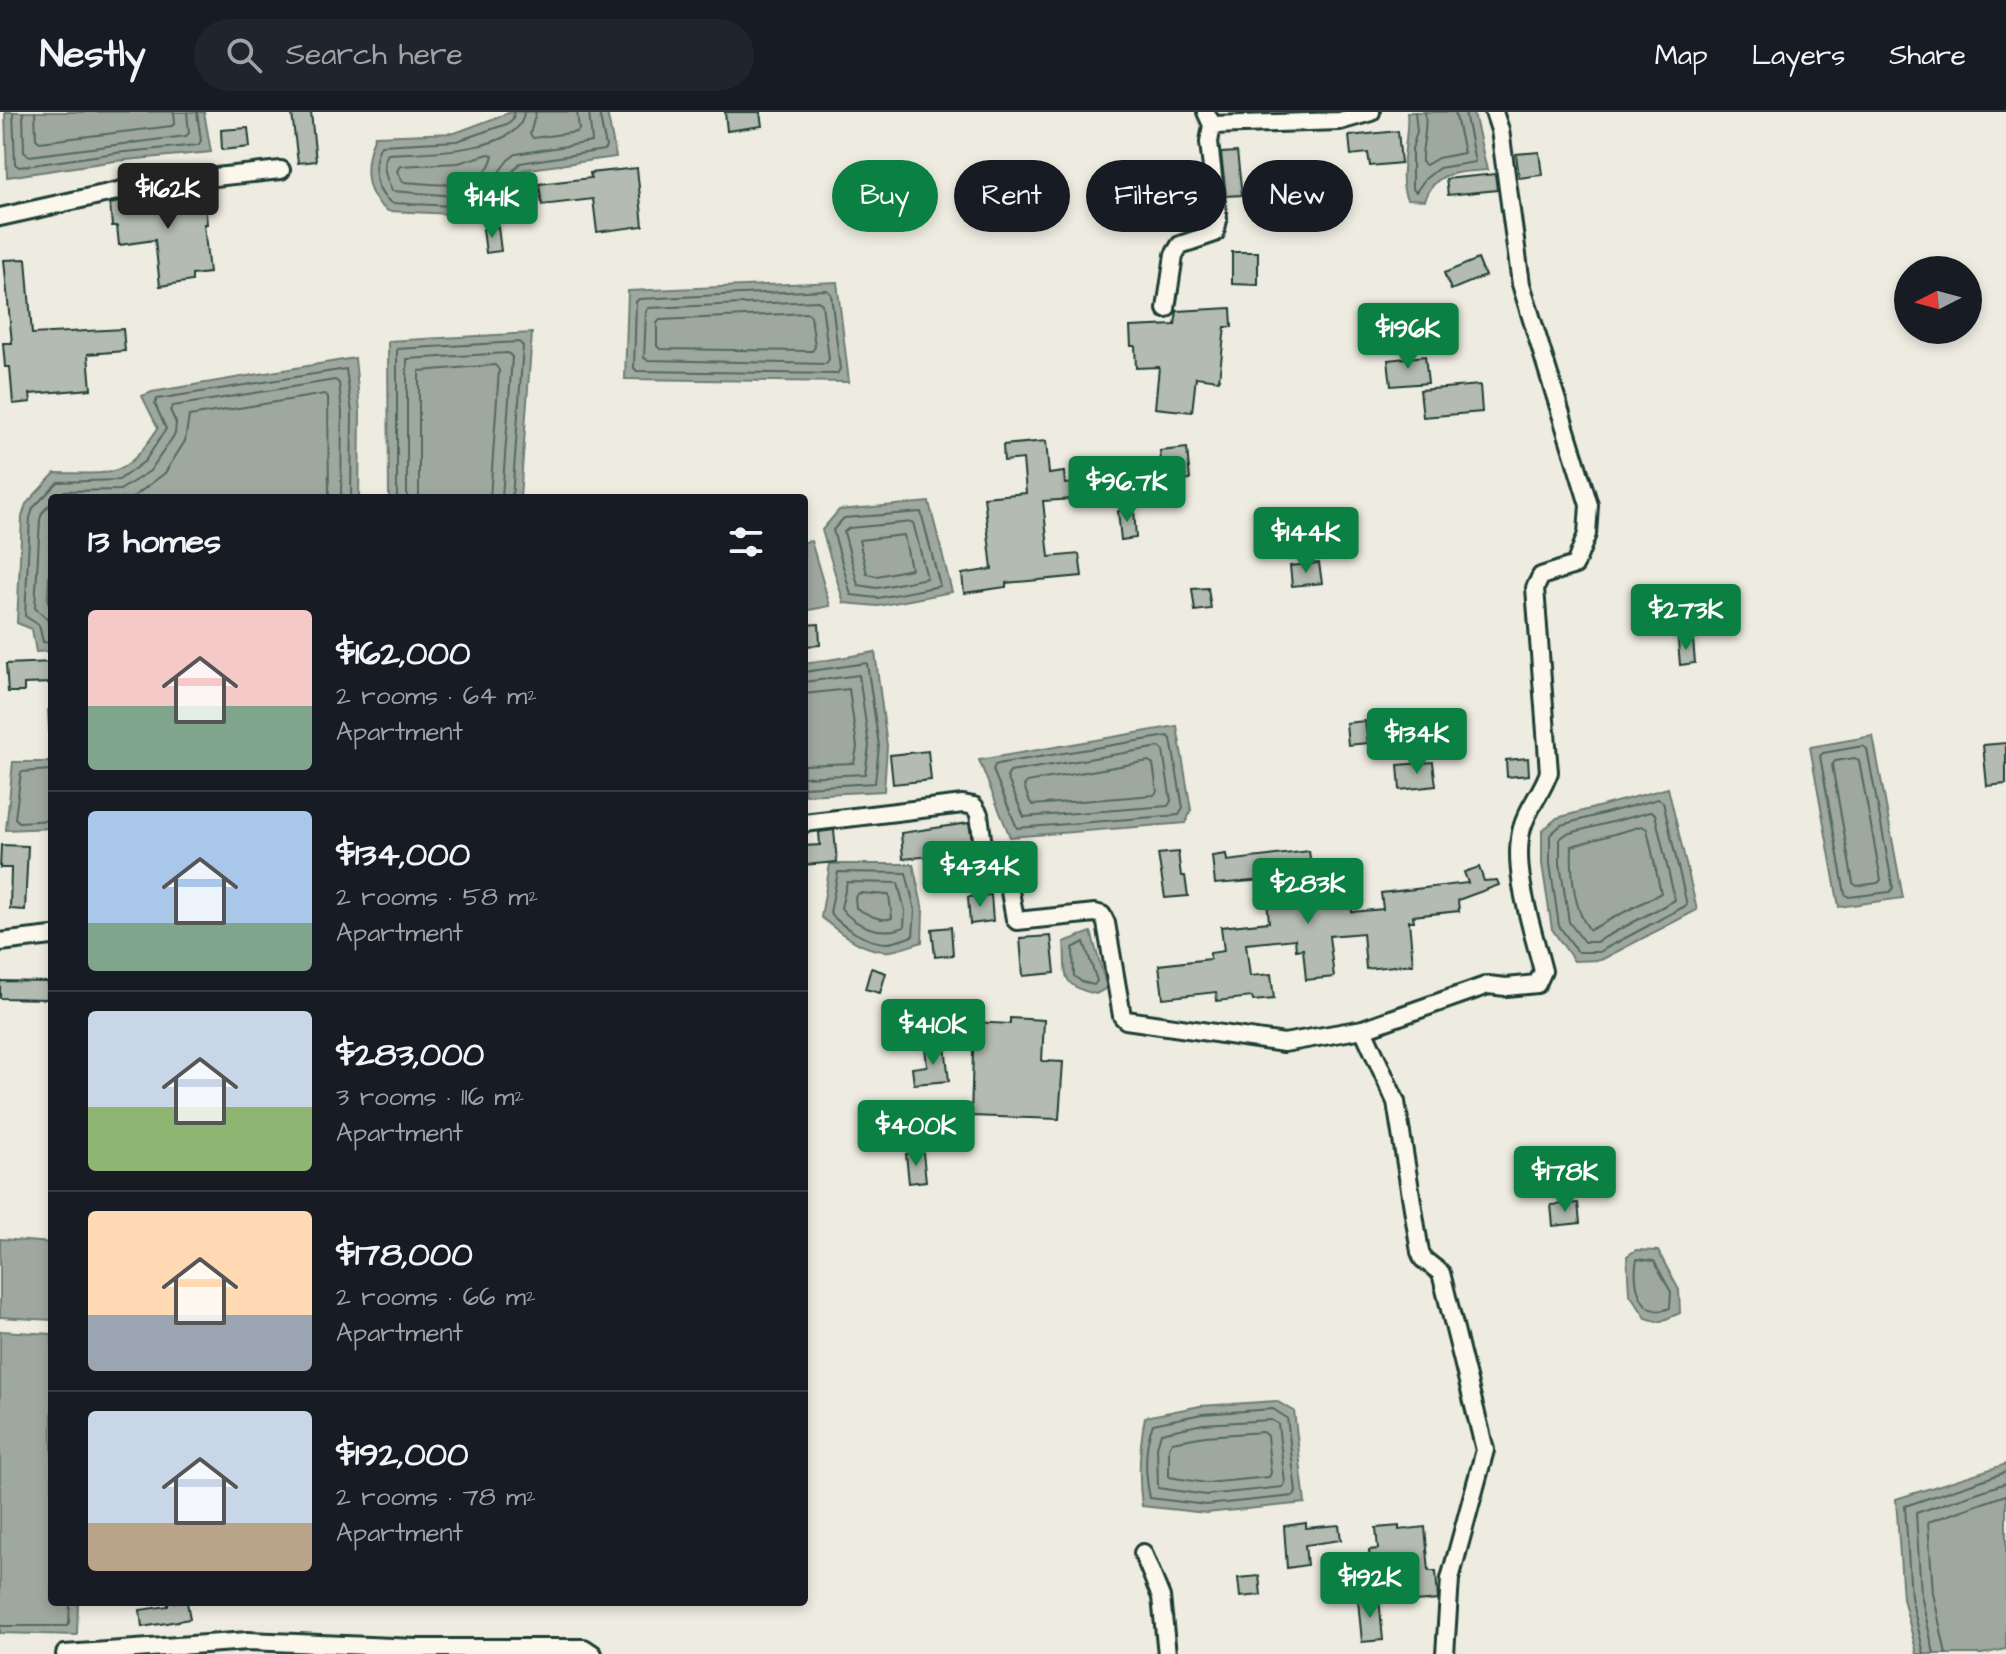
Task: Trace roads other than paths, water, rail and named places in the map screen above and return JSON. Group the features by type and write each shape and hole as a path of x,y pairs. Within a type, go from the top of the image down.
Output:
{"street":[{"path":"1166,309 1174,255 1180,245 1215,233 1218,220 1209,119 1340,121 1371,112"},
{"path":"808,823 963,804 974,806 979,814 984,854 1009,886 1015,919 1102,915 1122,1016 1126,1020 1284,1043 1363,1029 1488,985 1537,984 1543,971 1521,878 1521,833 1529,806 1543,789 1549,772 1535,588 1541,576 1575,565 1587,534 1589,505 1521,284 1500,130 1494,112"},
{"path":"0,217 149,184 281,170"},
{"path":"0,942 48,936"},
{"path":"1363,1029 1396,1102 1420,1252 1423,1259 1441,1273 1485,1450 1450,1579 1445,1654"},
{"path":"1143,1553 1161,1597 1167,1654"},
{"path":"65,1654 248,1641 417,1648 584,1648 593,1654"}],"water":[{"path":"5,112 204,112 211,152 115,161 7,177"},
{"path":"511,112 607,112 616,157 523,170 503,197 475,215 388,211 373,196 367,167 375,136 455,133"},
{"path":"1407,112 1471,112 1487,170 1449,174 1435,183 1425,200 1407,199 1403,169"},
{"path":"837,282 849,382 625,379 628,291"},
{"path":"532,333 520,494 389,494 388,341"},
{"path":"355,358 360,412 359,494 48,494 48,651 36,652 32,629 17,623 22,517 26,504 55,473 104,473 126,466 158,428 142,396"},
{"path":"929,502 952,592 878,606 844,603 822,530 839,510"},
{"path":"808,541 811,541 830,606 808,610"},
{"path":"875,652 887,746 884,791 808,795 808,663"},
{"path":"1177,726 1191,810 1186,823 1010,837 979,760"},
{"path":"1873,736 1903,898 1839,907 1810,747"},
{"path":"13,762 48,762 48,828 6,830"},
{"path":"1668,788 1697,910 1601,960 1574,961 1552,929 1542,864 1542,831 1557,818"},
{"path":"830,864 913,864 923,910 922,942 894,950 871,949 828,923 821,917"},
{"path":"1091,932 1107,988 1096,994 1075,987 1065,971 1064,942"},
{"path":"0,1239 48,1243 48,1320 0,1317"},
{"path":"1636,1250 1658,1251 1679,1290 1680,1313 1659,1322 1646,1318 1629,1293 1627,1256"},
{"path":"0,1331 48,1334 48,1606 78,1606 77,1635 0,1633"},
{"path":"1276,1401 1294,1411 1305,1503 1206,1513 1142,1506 1140,1462 1145,1417 1200,1406"},
{"path":"2006,1464 2006,1649 1982,1654 1917,1654 1903,1598 1896,1499"}]}
